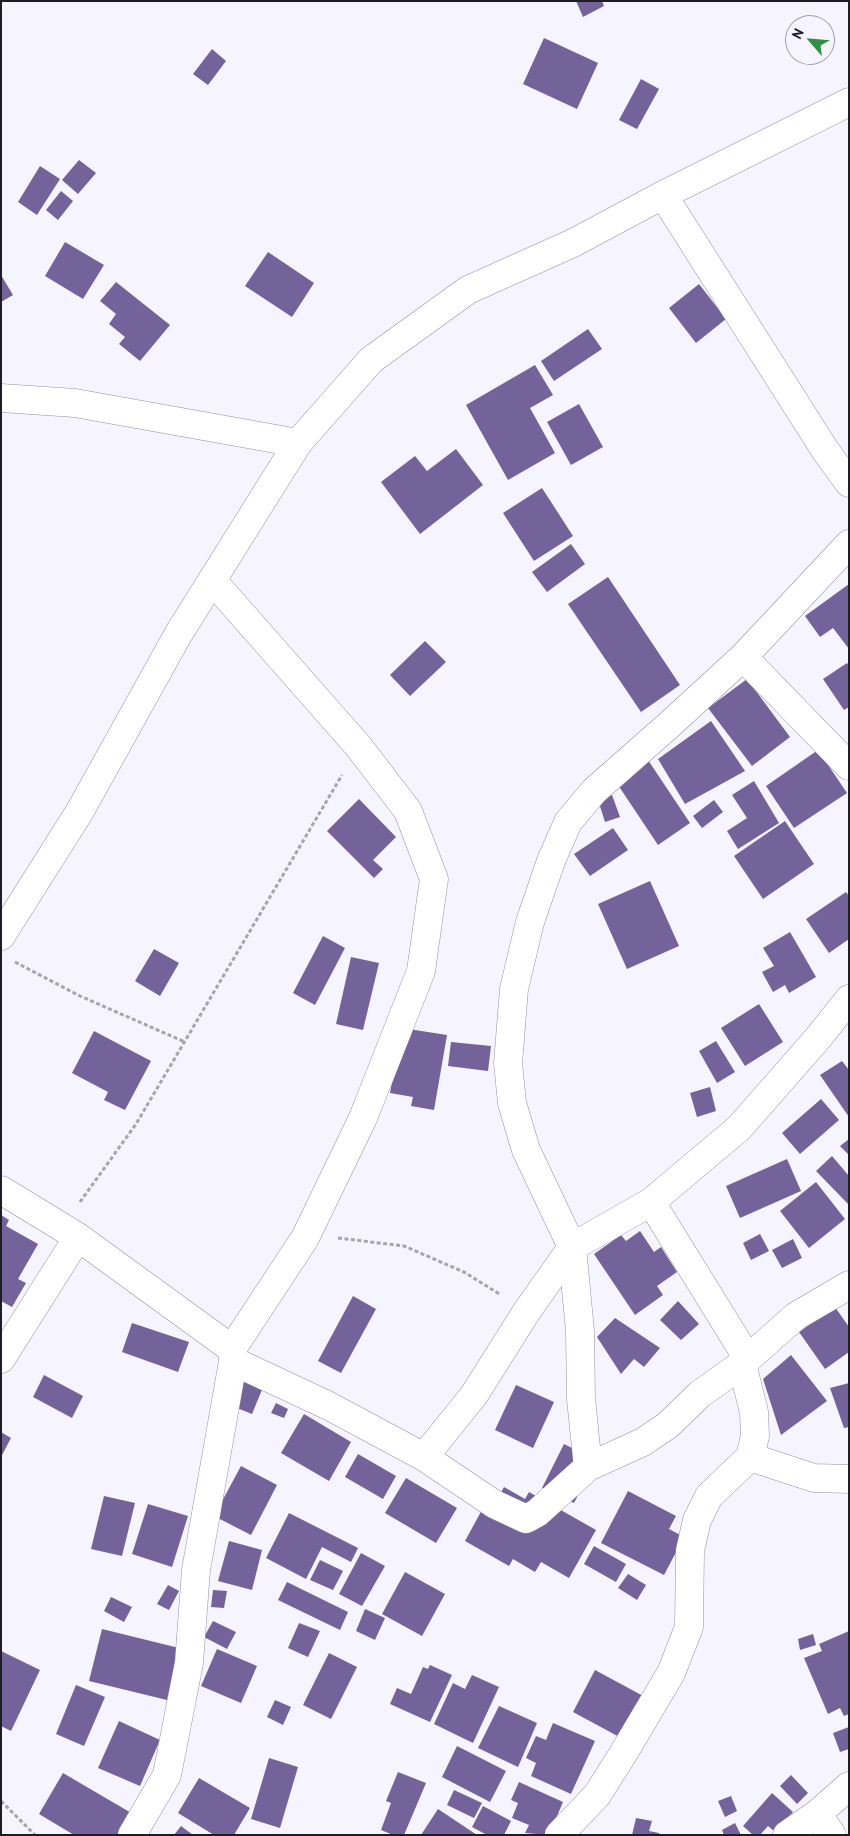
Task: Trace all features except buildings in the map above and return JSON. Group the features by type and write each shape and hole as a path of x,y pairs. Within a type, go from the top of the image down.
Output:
{"street":[{"path":"6,947 179,633 298,443 371,360 468,290 573,242 849,102"},
{"path":"663,195 825,450 849,483"},
{"path":"1,398 74,404 298,443"},
{"path":"588,1467 581,1399 580,1331 572,1247 526,1150 512,1104 508,1062 514,989 530,922 551,861 568,822 594,791 670,725 742,657 849,544"},
{"path":"132,1835 168,1775 189,1662 196,1570 233,1355 304,1238 363,1118 421,971 434,879 408,811 359,747 212,580"},
{"path":"742,657 849,766"},
{"path":"424,1457 474,1395 527,1311 572,1247 651,1202 739,1128 818,1038 849,999"},
{"path":"1,1190 70,1232 233,1355 424,1457 494,1504 526,1520 537,1513 588,1467 643,1442 668,1425 700,1394 745,1362 796,1316 849,1285"},
{"path":"559,1835 597,1796 671,1673 689,1627 690,1551 696,1520 709,1496 750,1457 755,1436 754,1412 745,1362 651,1202"},
{"path":"1,1359 70,1232"},
{"path":"750,1457 814,1478 849,1479"},
{"path":"787,1835 824,1824 849,1786"}],"path":[{"path":"70,1232 185,1042 359,747"},
{"path":"6,947 80,996 185,1042"},
{"path":"304,1238 352,1239 404,1246 464,1272 527,1311"},
{"path":"1,1800 35,1835"}]}
